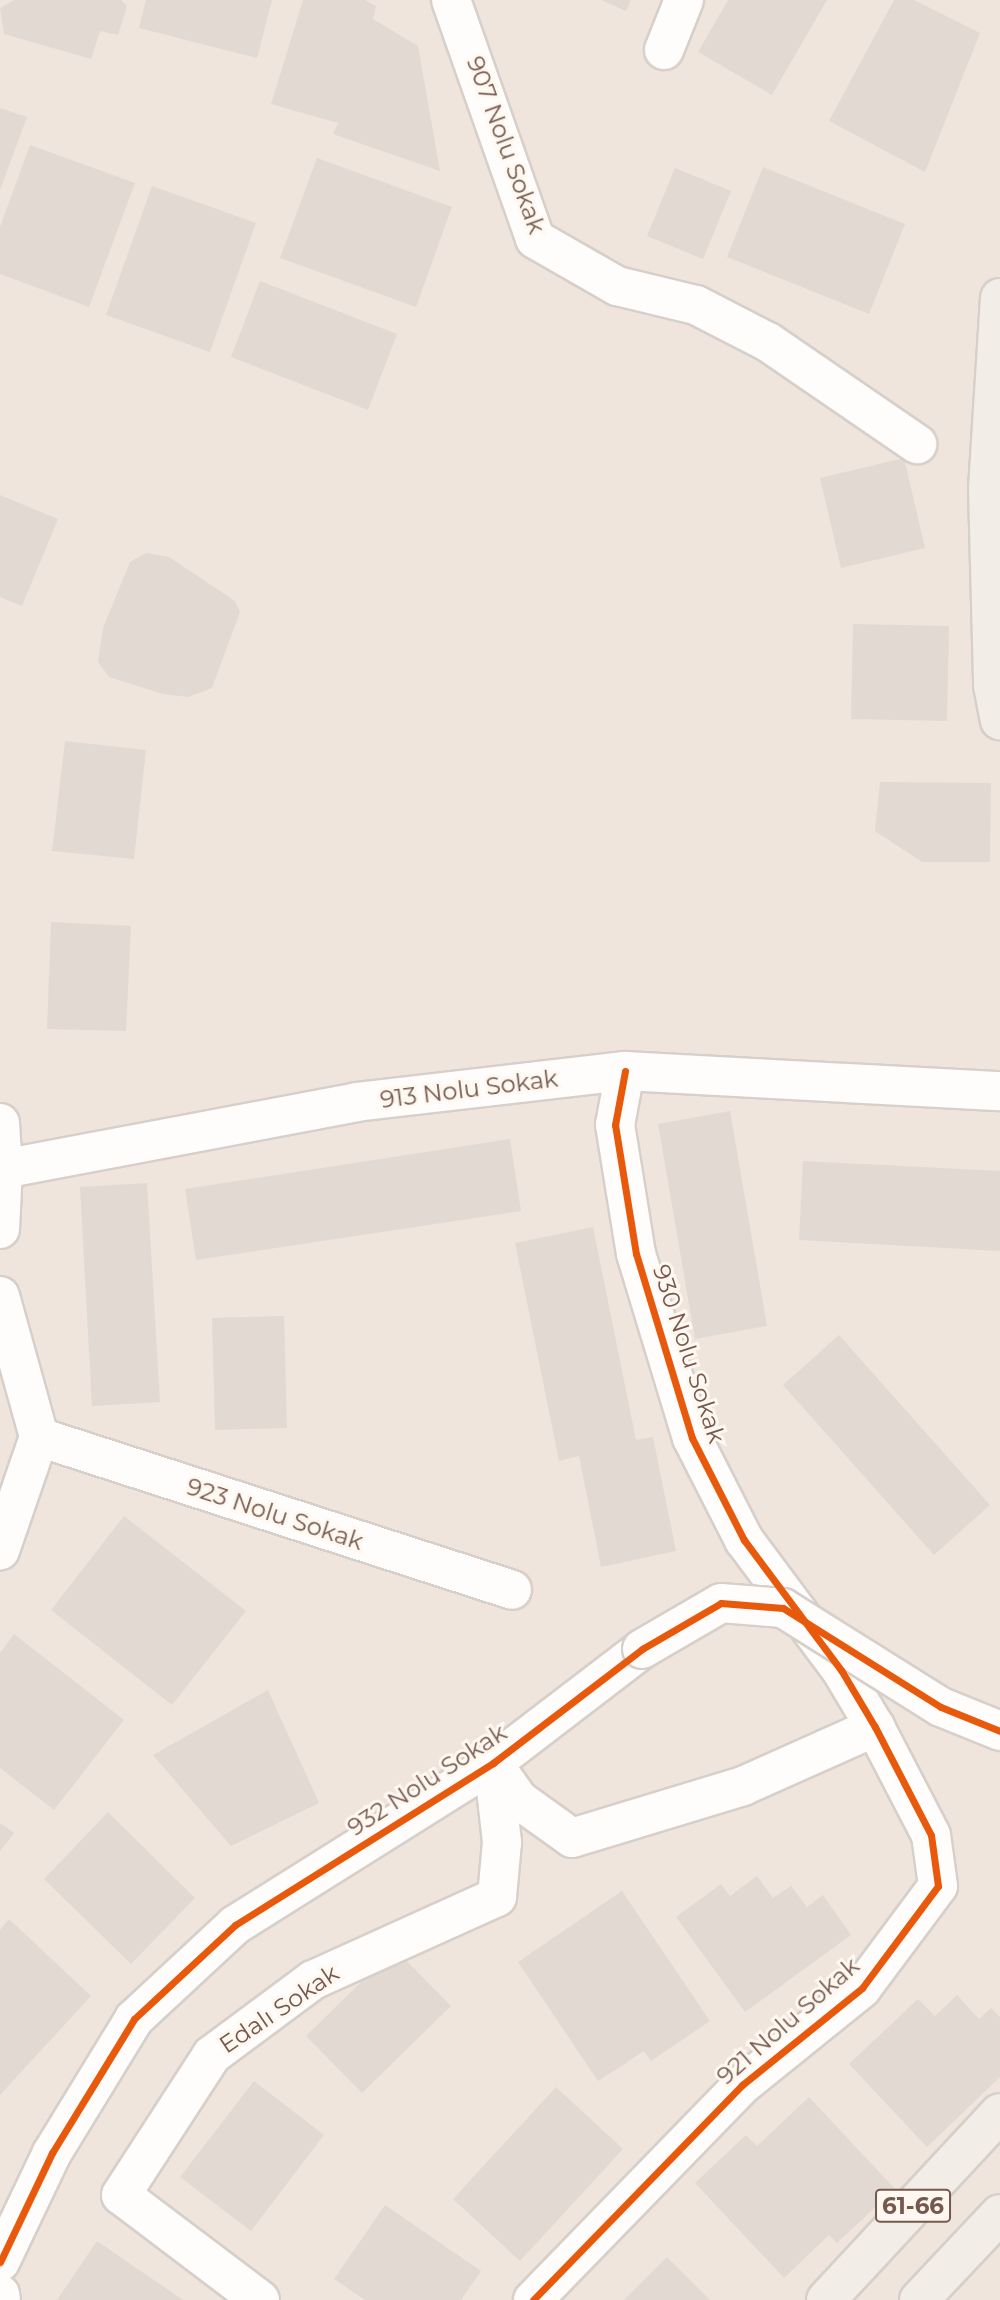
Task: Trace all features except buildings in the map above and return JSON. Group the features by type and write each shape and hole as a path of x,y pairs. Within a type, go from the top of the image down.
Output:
{"main road":[{"path":"1000,298 988,489 993,685 1000,720"},
{"name":"61-66","path":"826,2300 1000,2113"},
{"name":"61-66","path":"919,2300 1000,2214"}],"street":[{"name":"907 Nolu Sokak","path":"453,0 536,239 617,286 696,305 768,342 917,444"},
{"path":"664,50 684,0"},
{"name":"913 Nolu Sokak","path":"3,1169 356,1102 625,1071 1000,1091"},
{"name":"930 Nolu Sokak","path":"625,1071 615,1125 636,1254 692,1438 744,1540 841,1670 875,1727"},
{"path":"0,1123 3,1169 0,1228"},
{"path":"0,1296 39,1437 0,1550"},
{"name":"923 Nolu Sokak","path":"39,1437 512,1590"},
{"name":"932 Nolu Sokak","path":"0,2262 52,2153 134,2020 235,1925 493,1763 642,1649 721,1603 783,1608 941,1707 1000,1731"},
{"name":"932 Nolu Sokak","path":"493,1763 519,1800 572,1838 743,1786 875,1727"},
{"name":"921 Nolu Sokak","path":"533,2300 742,2085 862,1988 938,1886 931,1835 875,1727"},
{"name":"Edalı Sokak","path":"260,2300 121,2195 212,2055 313,1980 497,1896 502,1842 493,1763"},
{"path":"0,2294 1,2300"}],"shaded area":[{"path":"0,0 1000,0 1000,2300 0,2300"}],"cycle path":[{"path":"533,2300 742,2085 862,1988 938,1886 931,1835 875,1727 841,1670 744,1540 692,1438 636,1254 615,1125 625,1071"},
{"path":"0,2262 52,2153 134,2019 235,1925 493,1763 642,1649 721,1603 783,1608 941,1707 1000,1731"}]}
